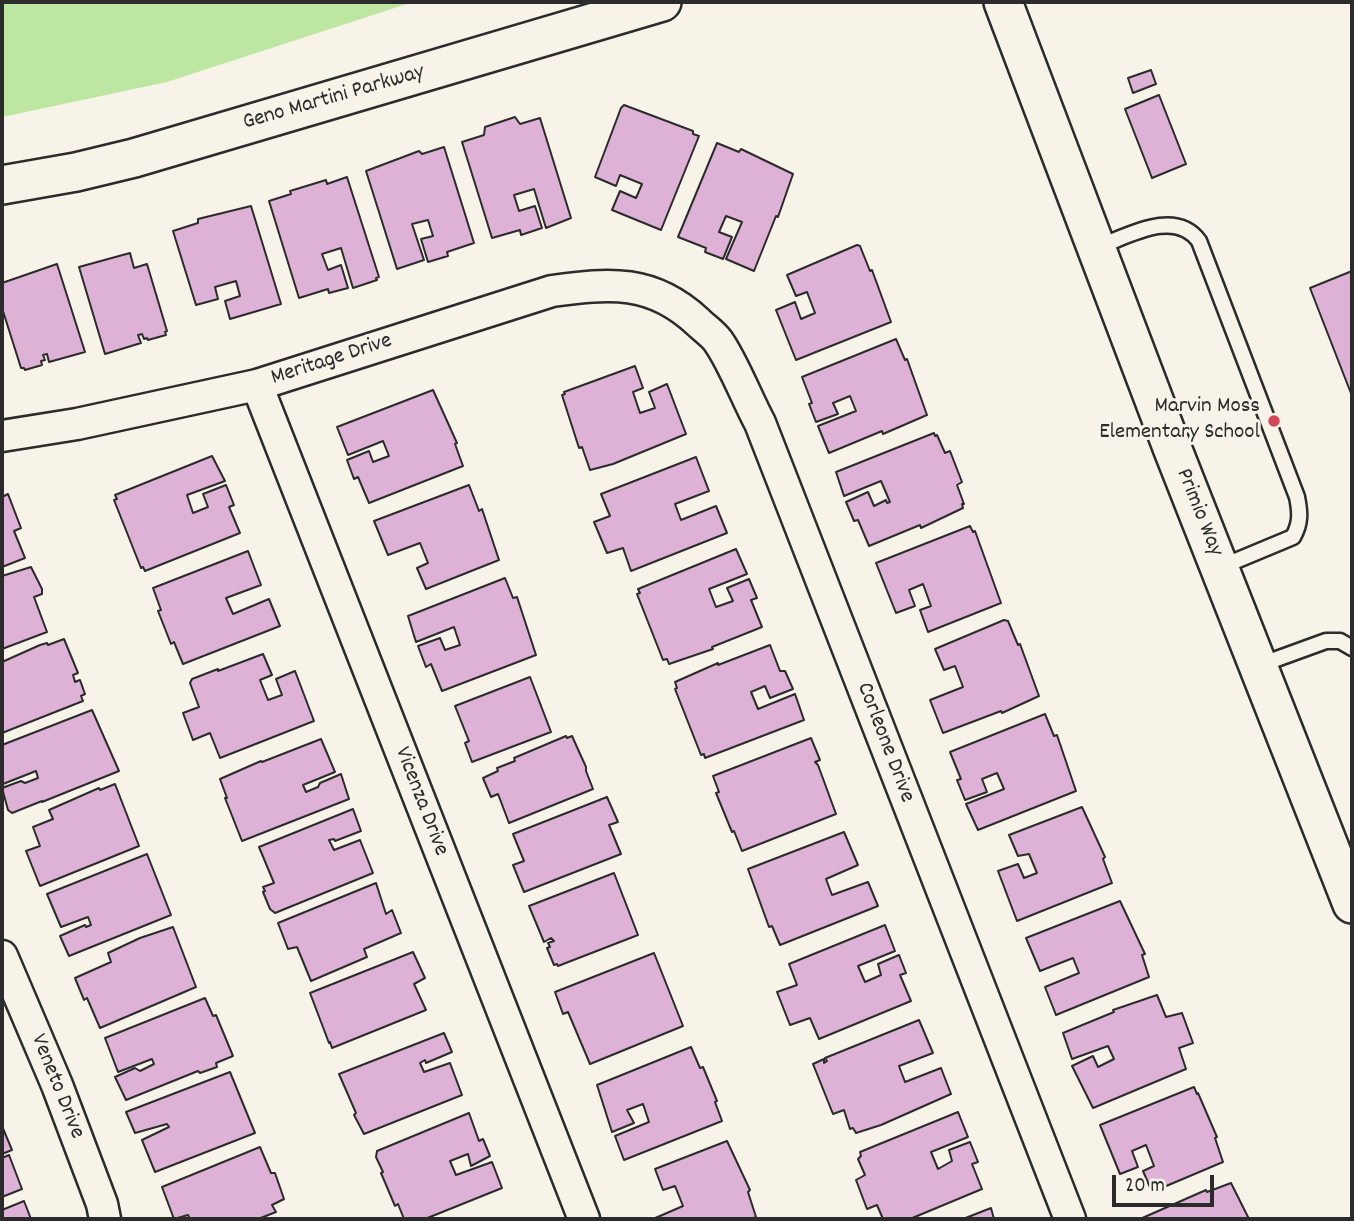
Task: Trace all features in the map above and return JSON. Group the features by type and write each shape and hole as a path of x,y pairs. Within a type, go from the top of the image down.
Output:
{"street":[{"name":"Geno Martini Parkway","path":"2,185 134,158 663,2"},
{"name":"Primio Way","path":"1003,2 1352,904"},
{"name":"Meritage Drive","path":"2,436 89,422 257,385 552,291 621,284 659,295"},
{"name":"Corleone Drive","path":"659,295 683,307 717,340 760,423 1070,1219"},
{"name":"Vicenza Drive","path":"257,385 584,1219"},
{"name":"Veneto Drive","path":"2,956 57,1085 102,1204 105,1219"}],"lane":[{"path":"1097,248 1162,225 1183,227 1191,231 1199,241 1297,497 1300,512 1298,527 1293,537 1220,567"},
{"path":"1258,666 1326,641 1340,641 1352,649"}],"green space":[{"path":"2,2 413,2 167,82 2,117"}],"building":[{"path":"1151,70 1156,84 1133,93 1128,78"},
{"path":"1159,95 1186,164 1152,178 1125,109"},
{"path":"624,105 693,131 693,134 699,136 661,230 612,210 620,191 636,198 642,184 620,175 616,186 595,177"},
{"path":"515,117 520,124 540,118 571,218 546,228 534,189 514,195 519,211 535,206 542,228 521,235 520,230 492,238 462,142 484,135 485,127"},
{"path":"717,143 739,152 741,149 793,174 778,217 776,216 754,271 726,259 742,222 726,216 719,232 732,237 723,259 705,252 706,248 678,237"},
{"path":"444,147 474,243 428,262 421,239 433,236 428,220 412,224 424,260 397,269 366,171 419,151 422,154"},
{"path":"347,177 379,277 353,288 341,248 322,254 328,270 341,265 348,288 329,293 328,289 299,298 269,201 291,194 290,191"},
{"path":"251,206 281,304 230,319 225,301 240,296 236,281 215,287 218,299 196,305 173,231 198,223 198,219"},
{"path":"860,246 870,271 872,270 891,322 796,360 776,310 795,302 801,319 815,313 807,292 796,296 787,275"},
{"path":"130,253 134,268 147,264 167,331 166,335 148,340 144,339 142,334 138,335 141,343 105,354 79,267"},
{"path":"57,264 85,352 49,362 47,354 43,355 45,360 41,361 42,365 25,370 21,368 2,308 2,283"},
{"path":"1352,271 1352,396 1310,288"},
{"path":"896,339 905,360 907,359 927,415 829,453 818,426 856,411 850,396 833,403 838,414 816,422 802,377"},
{"path":"635,366 643,388 633,392 640,413 655,408 649,392 667,384 686,434 613,464 590,470 582,447 579,448 562,395"},
{"path":"433,390 457,443 455,444 463,466 369,503 358,477 354,479 347,460 369,451 373,462 389,456 383,441 348,455 337,427"},
{"path":"934,433 945,453 950,451 962,482 957,485 963,508 921,528 920,525 869,546 858,520 854,521 846,502 868,492 874,506 886,500 887,503 890,502 881,481 844,496 836,472"},
{"path":"212,456 225,481 187,495 193,513 208,507 203,494 226,485 234,505 229,507 240,533 145,571 141,568 114,500 117,499 115,495"},
{"path":"696,457 709,491 675,504 681,520 716,506 727,533 631,571 623,548 607,553 594,522 610,516 601,494"},
{"path":"469,485 479,511 482,509 499,560 426,589 417,568 428,563 420,543 388,555 374,521"},
{"path":"8,494 21,528 14,531 25,558 2,567 2,497"},
{"path":"970,526 973,532 975,531 1001,603 928,632 920,610 931,606 923,584 909,590 915,606 896,613 876,563"},
{"path":"736,549 747,574 709,589 716,607 733,601 727,588 749,579 757,598 751,600 762,627 712,647 713,649 669,664 667,659 663,660 637,594 640,593 638,589"},
{"path":"248,551 261,585 226,598 233,614 269,599 280,626 183,664 174,642 171,644 158,611 161,610 153,588"},
{"path":"31,567 42,589 42,594 34,597 47,632 2,649 2,576"},
{"path":"505,578 513,598 517,597 536,655 442,691 431,664 426,667 418,646 440,638 445,650 460,645 454,627 416,642 408,616"},
{"path":"1004,620 1008,621 1018,645 1020,644 1039,696 1002,713 1001,711 943,733 930,700 963,687 955,666 944,670 935,649"},
{"path":"64,639 78,673 73,675 75,682 80,680 85,694 81,696 83,701 2,733 2,662 40,645"},
{"path":"770,645 780,671 785,671 793,689 770,698 765,686 751,692 758,709 795,694 804,720 705,758 704,754 701,755 675,689 675,682"},
{"path":"263,654 272,675 260,680 268,700 282,695 276,679 295,671 314,721 220,758 210,733 193,740 183,713 199,707 190,683 192,679"},
{"path":"530,677 551,732 472,762 465,743 469,741 455,706"},
{"path":"92,710 119,771 12,813 8,810 2,788 38,778 36,771 3,784 2,745"},
{"path":"1045,714 1054,736 1057,735 1076,791 978,830 966,804 1004,789 997,773 982,779 987,792 965,800 957,780 961,779 950,752"},
{"path":"566,736 572,736 593,789 509,823 498,794 491,797 483,778 498,771 497,768 515,761 514,758"},
{"path":"811,738 820,760 815,762 836,814 742,851 716,793 719,792 713,776"},
{"path":"321,739 335,772 303,785 306,792 341,774 349,799 242,841 220,779"},
{"path":"115,784 139,846 40,886 26,851 40,846 33,827 53,819 49,810 99,788 100,790"},
{"path":"607,797 618,822 609,825 621,854 524,892 513,865 524,861 513,834"},
{"path":"1082,807 1105,857 1103,859 1112,883 1017,921 998,871 1018,864 1024,878 1037,873 1029,854 1018,856 1009,835"},
{"path":"353,809 361,831 335,841 329,840 334,850 360,840 373,873 275,913 270,909 263,892 263,887 274,883 259,847"},
{"path":"844,832 858,865 826,879 832,895 868,882 878,906 780,945 772,926 769,927 748,869"},
{"path":"147,854 171,915 69,956 60,936 91,925 88,917 61,927 47,894"},
{"path":"614,873 638,935 558,966 554,965 547,948 550,947 548,943 554,941 551,938 544,942 529,906"},
{"path":"376,883 386,914 392,910 401,933 364,949 367,957 311,981 297,947 288,949 278,923"},
{"path":"1120,901 1145,954 1142,955 1149,977 1056,1015 1045,987 1079,973 1073,958 1040,971 1026,938"},
{"path":"885,925 895,951 858,966 865,982 881,975 878,964 899,955 906,973 900,975 911,1001 819,1039 810,1018 790,1025 777,992 797,985 789,964"},
{"path":"173,927 196,987 100,1028 75,978 111,962 108,953"},
{"path":"413,952 425,978 414,984 426,1010 332,1048 310,993"},
{"path":"654,953 683,1026 590,1064 568,1012 563,1014 555,992"},
{"path":"1157,995 1166,1017 1182,1013 1193,1043 1179,1048 1186,1069 1093,1108 1072,1066 1093,1056 1098,1067 1114,1059 1108,1046 1072,1059 1063,1033 1114,1012 1113,1010"},
{"path":"205,998 213,1016 216,1015 233,1056 216,1063 217,1067 200,1073 198,1071 126,1100 115,1077 135,1068 140,1071 154,1064 152,1059 118,1072 105,1038"},
{"path":"919,1020 933,1053 899,1066 905,1082 941,1068 951,1094 856,1133 853,1128 850,1129 844,1110 833,1114 813,1064 824,1059 824,1063 827,1061 825,1058"},
{"path":"444,1033 452,1052 420,1063 424,1072 450,1063 462,1095 364,1134 339,1074"},
{"path":"691,1047 700,1068 703,1067 722,1121 624,1160 615,1136 649,1122 643,1104 627,1110 634,1123 612,1132 597,1085"},
{"path":"230,1072 255,1133 155,1172 142,1140 169,1127 167,1124 135,1133 126,1112"},
{"path":"1194,1087 1217,1137 1215,1138 1223,1162 1152,1192 1143,1171 1154,1166 1146,1145 1132,1151 1138,1167 1120,1174 1100,1125"},
{"path":"958,1112 968,1137 931,1152 938,1169 952,1161 949,1150 970,1142 978,1162 972,1164 982,1189 910,1219 883,1219 877,1205 867,1209 856,1180 865,1175 858,1159 860,1152"},
{"path":"469,1113 479,1141 483,1139 490,1156 471,1166 468,1154 450,1161 456,1175 492,1162 502,1188 425,1219 404,1219 398,1204 395,1206 381,1173 383,1172 376,1157 377,1151"},
{"path":"2,1126 12,1150 2,1154"},
{"path":"727,1141 750,1190 748,1192 756,1217 653,1219 683,1206 675,1186 663,1190 655,1169"},
{"path":"260,1147 271,1173 275,1173 284,1199 272,1205 276,1212 258,1219 190,1219 188,1215 174,1219 162,1187"},
{"path":"9,1155 22,1189 2,1197 2,1158"},
{"path":"1231,1183 1249,1219 1140,1219 1206,1190 1207,1192"},
{"path":"24,1201 31,1219 2,1219 2,1210"},
{"path":"991,1208 994,1219 963,1219"}],"place":[{"name":"Marvin Moss Elementary School","path":"1274,421"}]}
